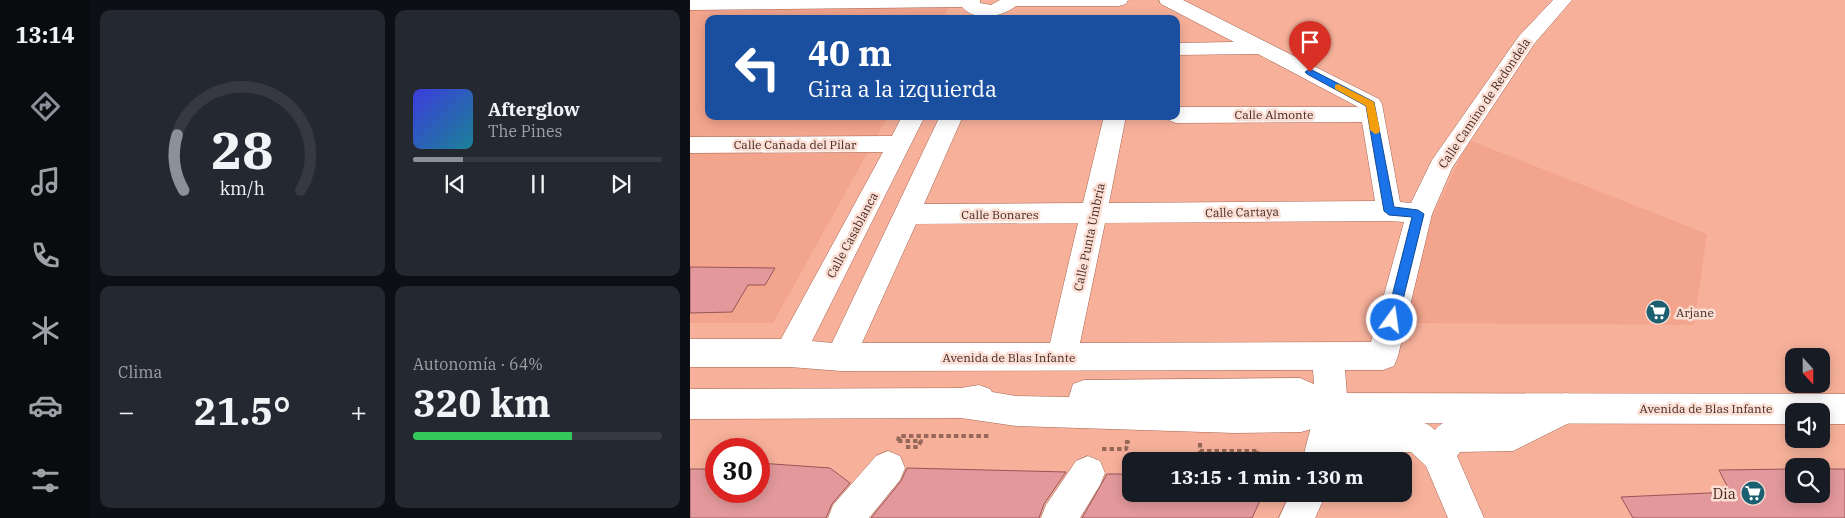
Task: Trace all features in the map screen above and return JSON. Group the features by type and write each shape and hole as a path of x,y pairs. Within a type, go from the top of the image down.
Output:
{"main road":[{"path":"690,4 969,6 985,11 1005,7 1119,0"},
{"path":"1168,0 1371,104 1389,211"},
{"name":"Calle Camino de Redondela","path":"1383,356 1418,214 1441,166 1526,40 1563,0"},
{"path":"1180,49 1264,48"},
{"name":"Calle Almonte","path":"1180,115 1372,114"},
{"name":"Calle Casablanca","path":"790,354 912,120"},
{"path":"840,357 950,120"},
{"name":"Calle Punta Umbría","path":"1062,357 1114,120"},
{"name":"Calle Cañada del Pilar","path":"690,145 900,144"},
{"name":"Calle Cartaya","path":"1094,214 1389,211 1418,214"},
{"name":"Calle Bonares","path":"907,214 1094,214"},
{"name":"Avenida de Blas Infante","path":"690,353 790,354 840,357 1383,356"},
{"path":"1325,435 1328,356"},
{"name":"Avenida de Blas Infante","path":"690,404 961,403 1016,411 1234,417 1301,416 1325,435 1417,436 1438,454 1451,436 1513,435 1566,408"},
{"name":"Avenida de Blas Infante","path":"1325,435 1566,408 1844,410"},
{"path":"846,518 893,452"},
{"path":"1438,454 1466,518"},
{"path":"1059,518 1092,463"},
{"path":"1297,518 1304,502"}],"path":[{"path":"921,441 918,447 893,452 921,441"},
{"path":"1092,463 1098,449 1126,449 1128,442 1118,442"},
{"path":"1210,443 1200,443 1200,451 1259,452"}],"shaded area":[{"path":"690,0 953,0 944,15 705,15 705,120 886,120 773,323 690,323"},
{"path":"1469,140 1707,234 1694,325 1402,323 1433,215"}],"building":[{"path":"690,267 775,268 765,285 748,285 732,312 690,313"},
{"path":"770,464 830,468 850,483 832,504 826,518 690,518 690,469 705,469 705,503 770,503"},
{"path":"907,468 1066,472 1044,504 1039,518 871,518 901,481"},
{"name":"Dia","path":"1785,469 1785,503 1830,503 1830,469 1845,469 1845,518 1633,518 1621,497 1730,492 1719,470"},
{"path":"1107,474 1122,474 1122,502 1259,502 1252,518 1082,518"}],"slow traffic":[{"path":"1338,87 1371,104 1375,130"}],"place":[{"name":"Arjane","path":"1658,312"},
{"name":"Dia","path":"1753,493"}],"route":[{"path":"1310,72 1371,104 1389,211 1418,214 1392,320"}]}
